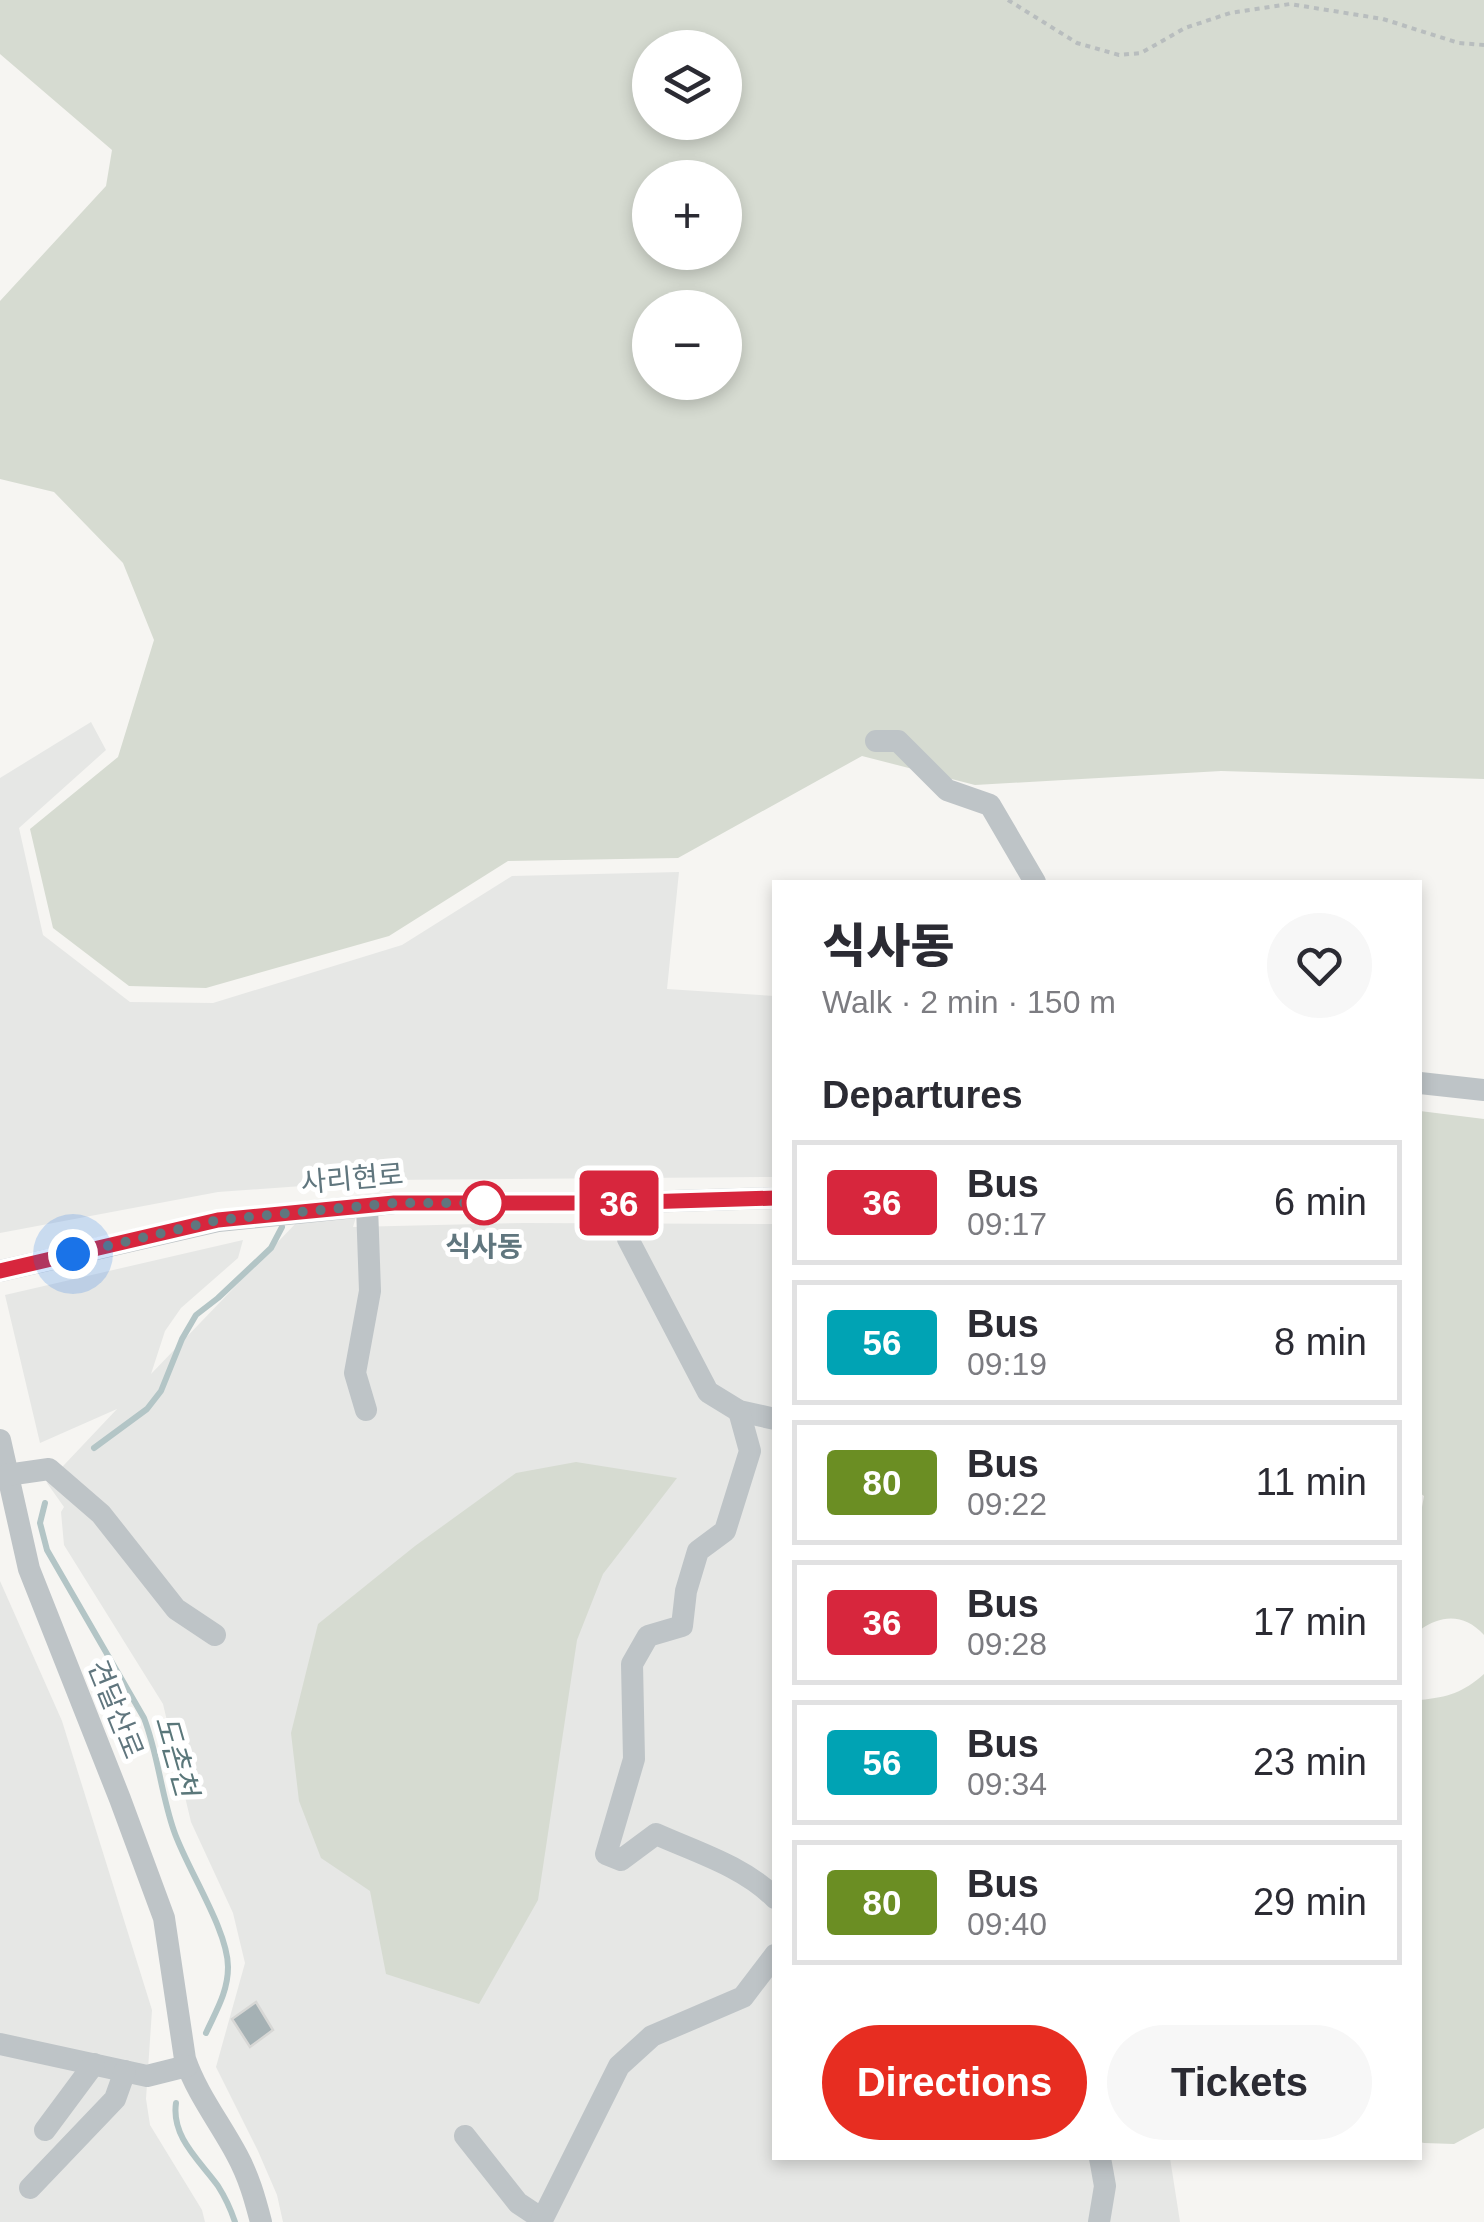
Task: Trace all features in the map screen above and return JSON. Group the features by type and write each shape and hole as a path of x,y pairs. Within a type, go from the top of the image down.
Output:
{"street":[{"path":"876,741 898,742 947,790 990,805 1034,880"},
{"path":"1422,1084 1484,1090"},
{"name":"사리현로","path":"0,1271 218,1220 394,1203 772,1198"},
{"path":"628,1202 628,1238 708,1392 739,1411 772,1418"},
{"path":"366,1410 355,1373 370,1291 367,1206"},
{"path":"739,1411 750,1451 725,1531 698,1552 686,1591 682,1626 648,1636 632,1664 634,1759 606,1854 621,1860 656,1834 728,1866 772,1895"},
{"name":"견달산로","path":"0,1440 29,1568 164,1918 192,2079 245,2171 261,2222"},
{"path":"7,1475 49,1469 101,1514 176,1610 215,1636"},
{"path":"465,2136 518,2203 542,2220 619,2066 652,2036 743,1997 772,1959"},
{"path":"0,2044 147,2076 188,2066"},
{"path":"44,2130 94,2064"},
{"path":"30,2188 115,2099 125,2071"},
{"path":"1099,2222 1106,2186 1100,2160"}],"path":[{"path":"1008,0 1077,43 1119,55 1141,53 1186,28 1230,14 1290,4 1383,19 1459,43 1484,44"}],"shaded area":[{"path":"0,0 1484,0 1484,779 1221,771 975,785 862,756 678,858 508,861 389,936 206,988 129,986 53,928 30,829 118,757 154,640 123,563 54,492 0,479 0,301 106,186 112,150 0,54"},
{"path":"91,722 106,750 19,828 43,935 130,1002 213,1003 402,945 512,876 679,872 667,989 772,996 772,1177 384,1180 218,1192 0,1233 0,778"},
{"path":"1422,1111 1484,1119 1484,1635 1469,1623 1453,1619 1422,1629"},
{"path":"356,1217 353,1227 772,1224 772,2160 1170,2160 1180,2222 283,2222 277,2195 258,2151 216,2067 245,1963 233,1913 191,1822 163,1704 64,1545 64,1507 47,1483 117,1409 40,1443 5,1295 243,1240 238,1258 181,1308 165,1331 151,1374 299,1220"},
{"path":"576,1462 677,1478 603,1574 577,1640 538,1900 479,2004 386,1974 370,1891 321,1858 299,1801 291,1733 318,1624 415,1546 516,1473"},
{"path":"0,1581 62,1721 152,2010 146,2099 150,2125 202,2210 205,2222 0,2222"},
{"path":"1484,1674 1484,2128 1454,2144 1424,2143 1422,1700 1469,1686"}],"building":[{"path":"256,2002 273,2030 250,2047 232,2019"}],"waterway":[{"name":"도촌천","path":"94,1448 147,1409 161,1391 196,1315 271,1248 282,1227"},
{"name":"도촌천","path":"45,1503 40,1523 47,1550 144,1718 174,1831 221,1935 228,1967 226,1985 206,2033"},
{"name":"도촌천","path":"176,2103 182,2138 218,2186 235,2222"}],"bus line":[{"name":"36","path":"0,1271 218,1220 394,1203 772,1198"}],"place":[{"name":"식사동","path":"484,1203"}],"route":[{"path":"73,1254 218,1220 394,1203 430,1203 466,1203 501,1203 484,1203"}]}
